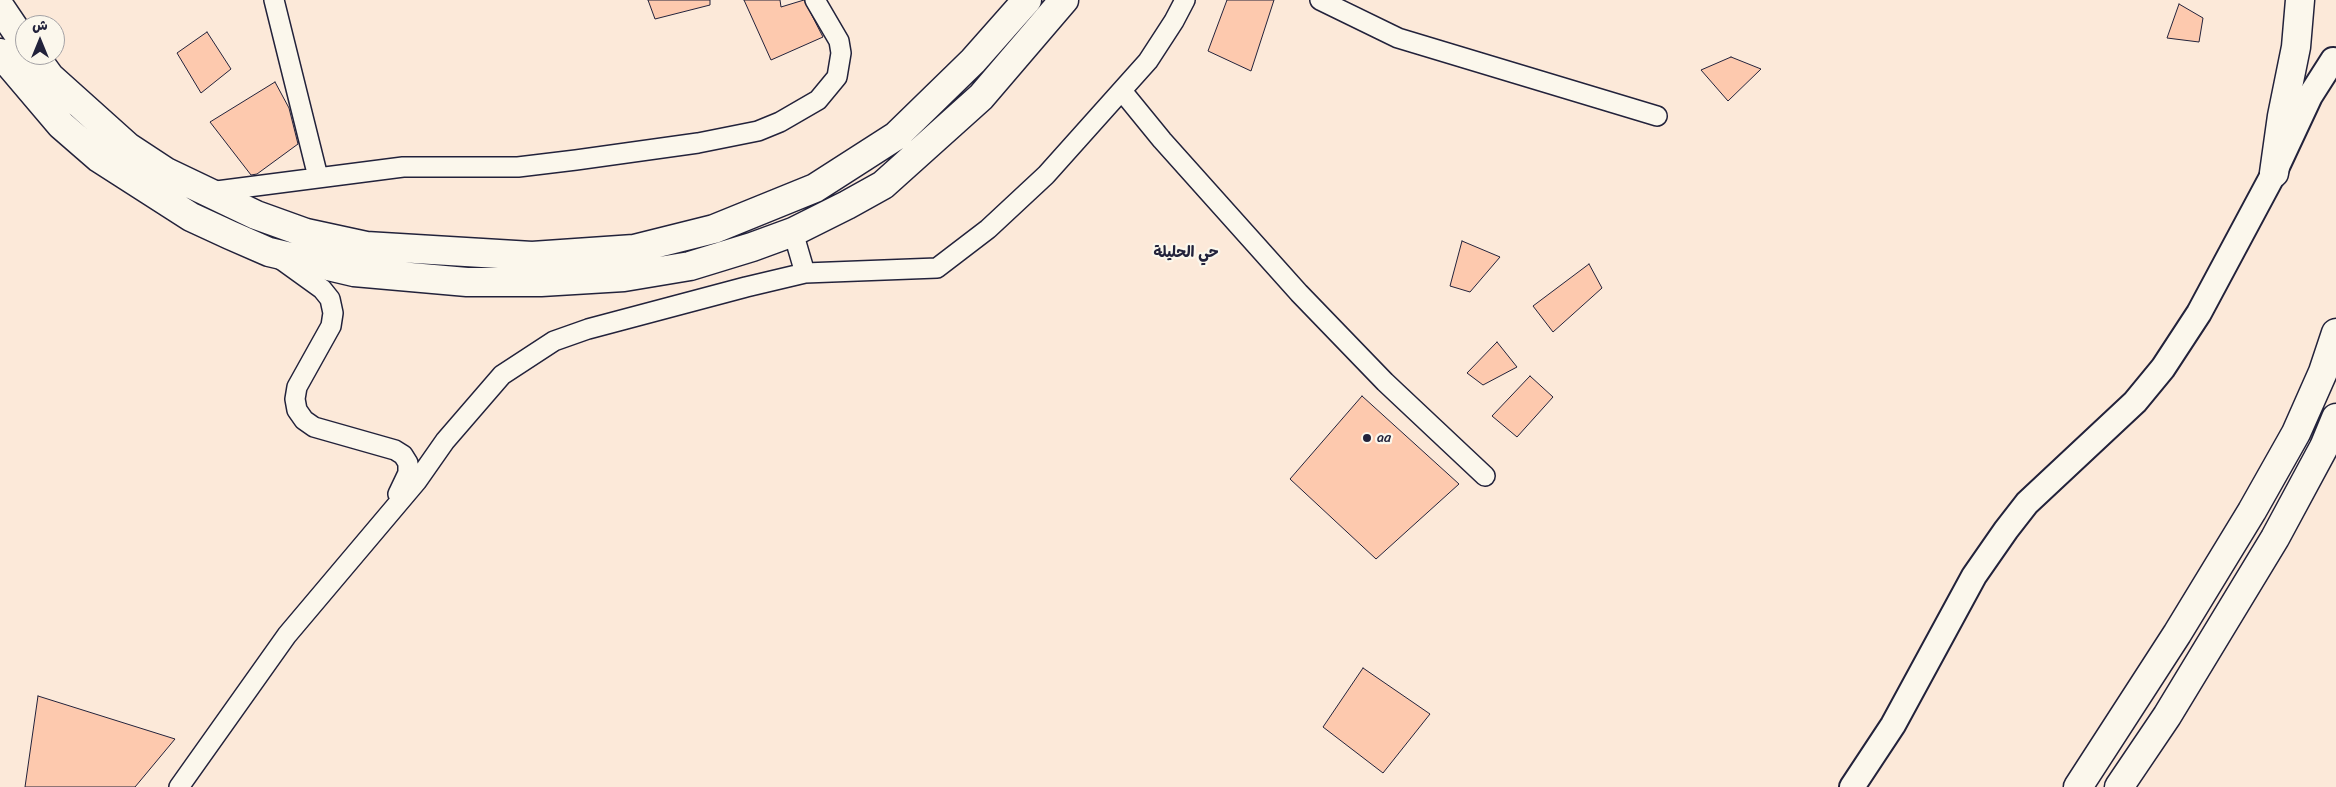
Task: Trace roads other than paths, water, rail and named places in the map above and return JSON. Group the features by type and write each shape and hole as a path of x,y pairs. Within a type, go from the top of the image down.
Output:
{"main road":[{"path":"42,65 62,89 128,147 166,172 256,215 306,232 366,246 532,256 634,249 714,230 815,188 896,136 973,61 1027,0"},
{"path":"0,53 61,126 99,158 190,217 269,252 354,272 467,282 541,282 624,277 690,266 793,232 883,185 924,151 981,97 1064,0"},
{"path":"2274,173 2282,116 2296,47 2300,0"},
{"path":"0,7 15,29"},
{"path":"2078,787 2177,634 2256,504 2296,432 2323,372 2336,333"},
{"path":"2120,787 2167,716 2275,538 2324,447 2336,418"}],"street":[{"path":"274,0 318,177"},
{"path":"208,192 403,167 518,167 698,143 758,131 780,122 818,100 837,77 841,54 839,41 815,0"},
{"path":"179,787 287,635 387,518 417,481 445,441 502,375 525,358 554,341 588,329 805,273 937,268 982,234 1046,175 1152,55 1185,0"},
{"path":"1320,0 1398,38 1657,116"},
{"path":"1852,787 1894,725 1974,576 2028,502 2135,402 2163,368 2200,313 2274,173 2310,96 2333,60"},
{"path":"1122,91 1180,160 1299,293 1385,382 1485,476"},
{"path":"793,232 805,273"},
{"path":"269,252 322,289 330,300 333,313 331,326 297,387 295,399 297,410 304,420 314,427 395,450 403,455 408,463 408,473 387,518"}],"place":[{"name":"aa","path":"1367,438"}],"district":[{"name":"حي الحليلة","path":"1186,253"}]}
